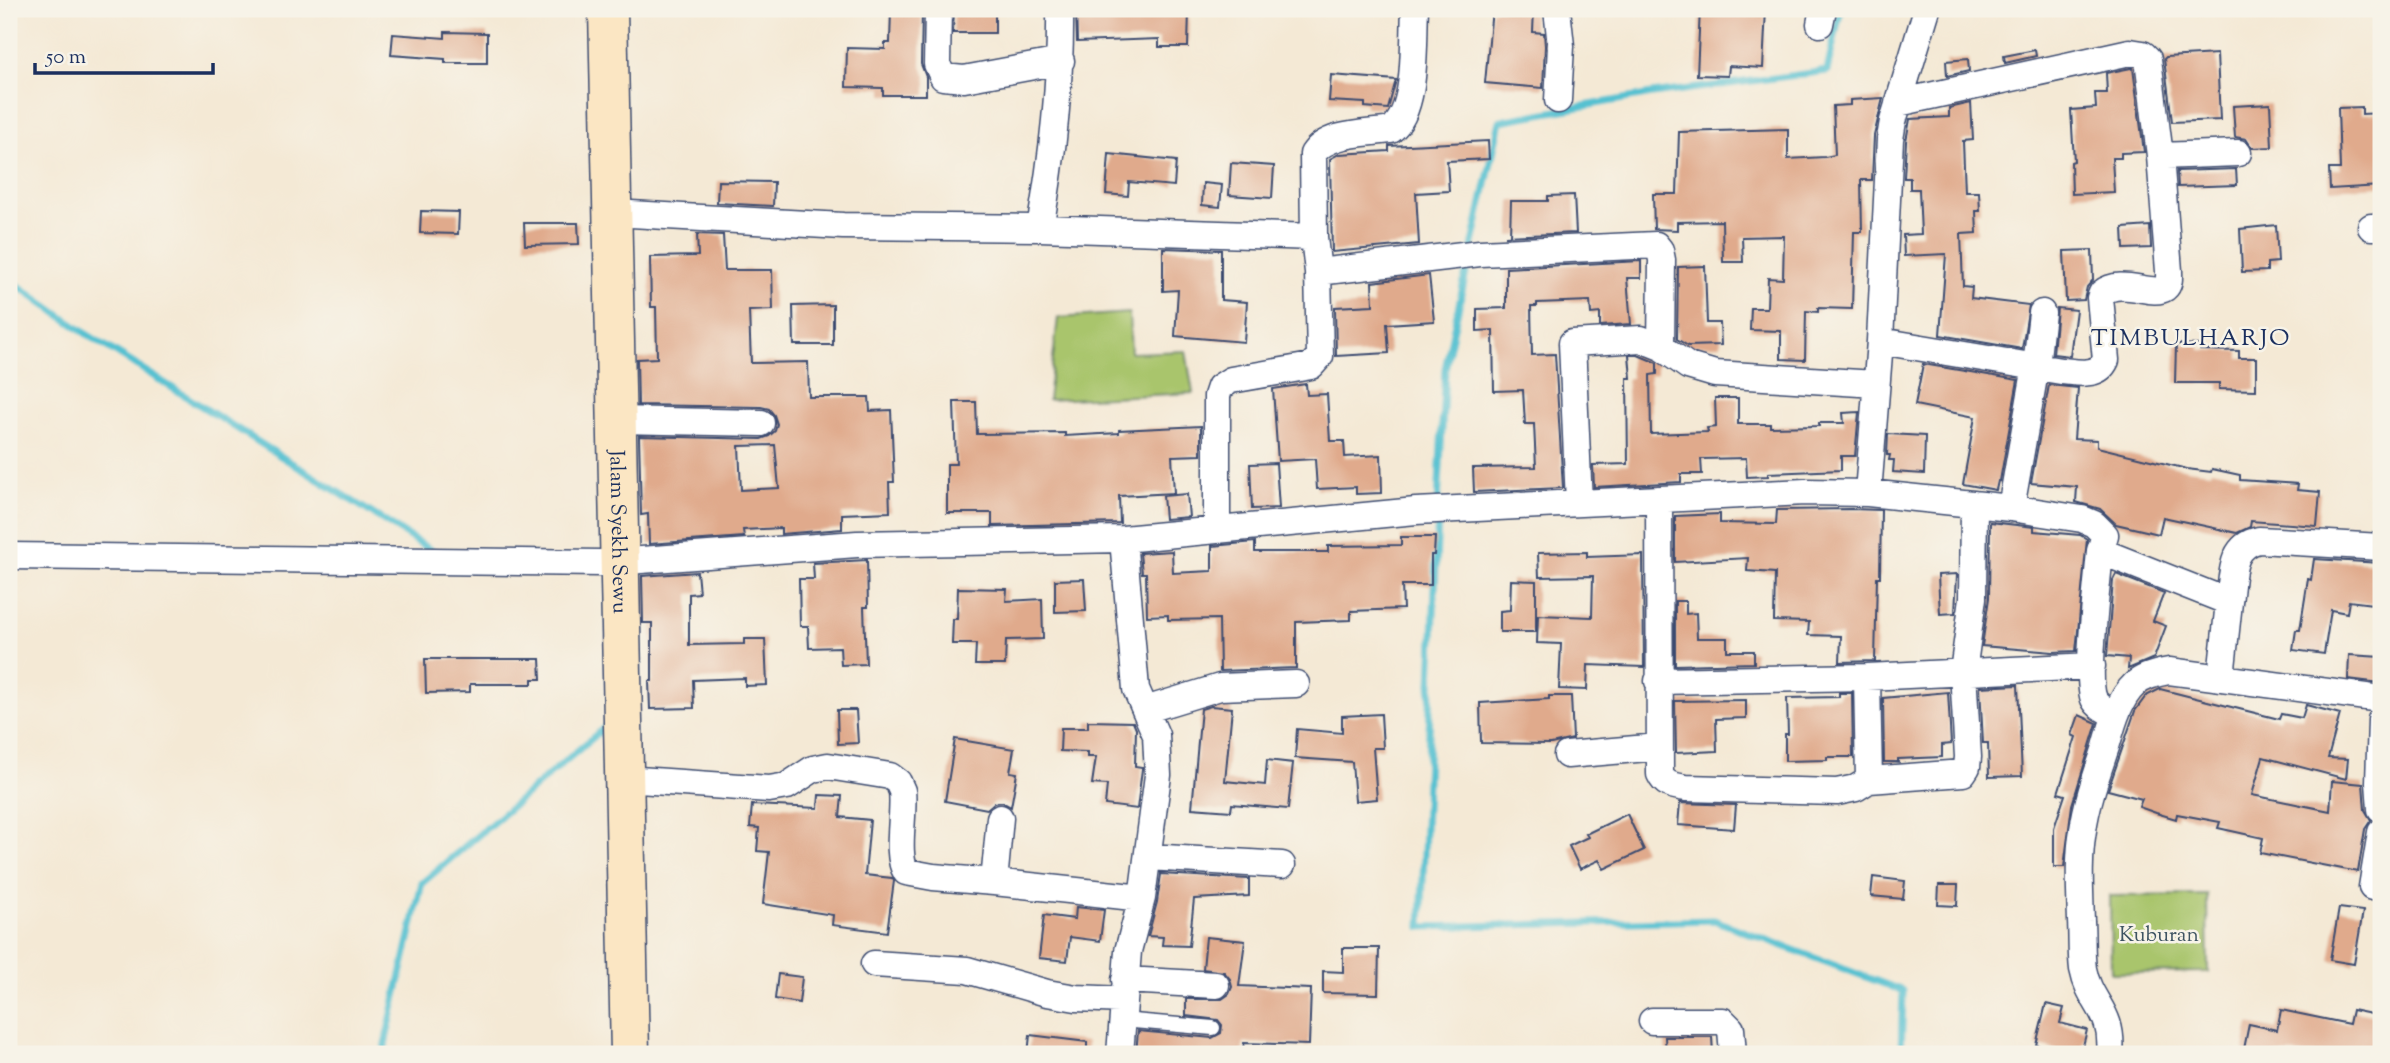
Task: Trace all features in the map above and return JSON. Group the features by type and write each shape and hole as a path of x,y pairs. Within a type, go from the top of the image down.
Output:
{"street":[{"name":"Jalam Syekh Sewu","path":"608,9 617,420 612,562 624,779 630,1054"},
{"path":"939,9 937,64 943,77 964,79 1060,61"},
{"path":"1040,228 1053,149 1060,61 1060,9"},
{"path":"1217,529 1217,396 1220,387 1231,380 1311,366 1315,362 1321,350 1314,237 1313,154 1319,145 1332,139 1391,130 1398,124 1410,98 1415,9"},
{"path":"1557,9 1561,46 1558,100"},
{"path":"1868,493 1880,341 1890,139 1898,103 1927,9"},
{"path":"1880,341 2062,371 2090,373 2098,370 2106,360 2100,298 2102,293 2118,286 2165,288 2169,271 2160,156 2148,59 2143,54 2130,52 1898,103"},
{"path":"2160,156 2238,153"},
{"path":"613,213 843,226 1040,228 1314,237"},
{"path":"1318,272 1480,253 1656,245 1662,260 1661,347"},
{"path":"2011,509 2036,366 2042,313"},
{"path":"1579,503 1572,343 1641,339 1661,347 1688,366 1715,374 1876,384"},
{"path":"617,420 761,423"},
{"path":"9,556 612,562 857,544 1123,539 1416,511 1805,492 1868,493 2011,509 2082,519 2094,524 2105,535 2100,551 2092,666 2095,701 2116,715"},
{"path":"1660,499 1658,681 1662,779 1676,786 1837,792 1856,788 1869,780 1963,773 1965,770 1968,757 1963,672 1973,598 1974,504"},
{"path":"1120,1054 1128,951 1142,898 1158,775 1156,735 1136,689 1123,539"},
{"path":"2221,677 2235,557 2241,548 2249,542 2259,540 2381,547"},
{"path":"2100,551 2229,602"},
{"path":"1658,681 1867,677 2092,666"},
{"path":"2110,1054 2109,1026 2083,967 2080,898 2082,834 2116,715 2129,691 2138,681 2169,671 2381,699"},
{"path":"1867,677 1869,780"},
{"path":"1145,710 1220,687 1296,684"},
{"path":"2381,720 2381,808"},
{"path":"1567,755 1659,747"},
{"path":"624,779 759,790 787,786 820,767 847,768 890,776 895,778 902,791 902,852 906,872 1142,898"},
{"path":"994,882 1000,818"},
{"path":"2372,887 2381,832"},
{"path":"1148,857 1282,865"},
{"path":"874,964 967,970 1047,993 1124,1000 1216,985"},
{"path":"1652,1021 1723,1021 1731,1029 1733,1054"}],"lane":[{"path":"1124,1000 1213,1028"}],"green space":[{"path":"1129,313 1131,353 1186,351 1193,393 1048,400 1058,318"},
{"name":"Kuburan","path":"2207,895 2208,972 2111,973 2110,896"}],"building":[{"path":"954,9 995,9 995,33 953,33"},
{"path":"1076,9 1189,9 1188,47 1159,47 1159,39 1077,42"},
{"path":"1492,9 1534,9 1533,32 1544,33 1543,88 1485,83"},
{"path":"1700,9 1766,9 1763,68 1729,66 1728,76 1697,75"},
{"path":"891,10 922,11 921,64 926,77 926,95 883,95 883,88 846,87 847,48 885,49 885,43 890,43"},
{"path":"445,32 487,33 487,63 445,63 445,59 391,55 393,34 445,38"},
{"path":"2035,50 2036,56 2005,63 2004,56"},
{"path":"2217,54 2220,120 2172,122 2164,59"},
{"path":"1968,59 1969,71 1947,76 1946,61"},
{"path":"2133,68 2144,152 2121,153 2121,158 2112,158 2114,192 2072,194 2071,162 2074,161 2071,110 2096,108 2095,93 2107,93 2106,73"},
{"path":"1331,75 1396,80 1388,109 1365,107 1365,103 1329,101"},
{"path":"1883,98 1874,136 1872,180 1861,180 1862,232 1854,232 1852,309 1818,308 1818,312 1806,311 1805,360 1781,359 1781,331 1750,330 1751,308 1767,308 1768,278 1783,279 1784,236 1742,237 1743,262 1723,262 1722,221 1677,222 1677,230 1654,229 1653,194 1677,194 1679,132 1788,129 1788,159 1825,157 1835,155 1833,106 1850,105 1850,100"},
{"path":"1971,103 1973,140 1963,141 1965,192 1979,192 1980,211 1976,211 1977,233 1961,234 1963,286 1972,287 1971,298 2029,305 2022,349 1940,335 1946,254 1904,256 1903,235 1921,234 1919,189 1910,189 1910,178 1904,178 1910,119 1949,117 1949,108"},
{"path":"2270,104 2272,147 2252,148 2246,139 2235,137 2233,106"},
{"path":"2362,107 2362,114 2381,113 2381,186 2330,189 2329,169 2340,169 2338,108"},
{"path":"1488,141 1489,159 1447,161 1449,191 1416,193 1419,244 1332,252 1330,159 1339,154 1389,151 1389,146"},
{"path":"1109,154 1176,161 1174,186 1129,182 1128,196 1106,194"},
{"path":"1231,163 1274,166 1272,198 1229,195"},
{"path":"2236,169 2237,185 2178,187 2177,171"},
{"path":"718,181 774,182 773,206 717,203"},
{"path":"1203,183 1222,185 1220,207 1202,205"},
{"path":"1574,195 1576,233 1510,236 1511,201 1548,201 1548,196"},
{"path":"421,211 459,212 458,234 420,233"},
{"path":"524,223 578,223 579,244 525,245"},
{"path":"2276,225 2278,262 2267,263 2267,271 2242,272 2240,229"},
{"path":"2150,226 2151,248 2124,249 2123,228"},
{"path":"697,234 723,235 725,270 772,270 773,310 749,311 751,363 808,362 809,397 869,397 870,411 891,410 894,482 889,482 890,512 842,514 842,529 781,534 781,528 743,530 744,537 649,544 648,514 641,515 639,436 761,439 775,431 777,424 769,409 761,407 638,405 637,359 657,358 656,307 651,307 650,257 698,256","holes":["775,445 779,488 741,490 739,446"]},
{"path":"1163,248 1221,250 1221,300 1247,302 1244,342 1175,336 1178,290 1163,291"},
{"path":"2092,250 2093,280 2087,287 2084,300 2066,301 2064,251"},
{"path":"1641,261 1641,278 1627,278 1631,324 1600,326 1600,313 1591,314 1590,301 1537,303 1537,306 1531,306 1532,355 1555,354 1563,488 1474,492 1473,468 1536,467 1534,424 1525,424 1523,390 1494,391 1493,330 1477,331 1477,309 1506,308 1506,268"},
{"path":"1705,266 1707,323 1720,323 1721,345 1688,346 1677,339 1678,267"},
{"path":"1429,275 1434,321 1387,324 1389,353 1336,356 1335,307 1373,305 1372,282"},
{"path":"833,305 833,345 794,345 793,306"},
{"path":"2057,308 2076,310 2070,356 2053,354"},
{"path":"2176,344 2200,345 2200,350 2239,351 2239,358 2256,358 2256,390 2219,389 2219,383 2175,383"},
{"path":"1629,355 1638,355 1657,363 1657,374 1650,375 1651,434 1708,432 1707,428 1716,427 1715,398 1738,398 1738,424 1770,424 1770,427 1819,426 1819,423 1844,423 1843,413 1859,412 1855,456 1841,456 1841,470 1768,473 1768,476 1747,477 1746,458 1701,459 1702,474 1681,474 1681,482 1594,487 1593,465 1628,464 1627,378 1631,378"},
{"path":"1923,364 2018,380 2000,481 1996,490 1963,484 1975,417 1915,405"},
{"path":"1306,384 1307,395 1327,394 1330,441 1344,441 1345,457 1381,455 1382,493 1356,494 1356,487 1317,489 1315,459 1278,461 1273,389"},
{"path":"2049,385 2078,388 2074,439 2097,440 2097,447 2187,469 2211,472 2212,469 2240,475 2240,480 2298,484 2297,490 2320,492 2317,526 2251,521 2250,527 2237,533 2163,517 2159,534 2116,524 2100,509 2076,502 2077,487 2031,483"},
{"path":"954,402 976,402 977,434 1065,433 1065,436 1201,426 1201,455 1172,456 1174,493 1119,496 1120,523 992,526 992,513 947,513 947,464 956,464"},
{"path":"1888,434 1925,436 1924,474 1893,472 1894,460 1889,460 1890,455 1887,455"},
{"path":"1276,463 1279,508 1252,509 1250,464"},
{"path":"1187,494 1189,517 1165,519 1163,496"},
{"path":"1777,510 1881,510 1875,661 1840,662 1841,636 1808,635 1809,622 1774,621 1775,573 1747,571 1748,558 1675,562 1675,516 1720,514 1720,523 1776,524"},
{"path":"1990,522 2034,527 2034,531 2080,535 2087,539 2076,651 2053,652 1982,646 1989,598"},
{"path":"1401,537 1435,537 1434,555 1431,555 1431,585 1402,585 1403,609 1351,611 1351,620 1296,622 1296,668 1220,671 1219,619 1168,620 1168,615 1147,616 1146,573 1142,573 1140,553 1172,551 1173,573 1212,571 1212,546 1255,542 1255,552 1328,552 1328,546 1401,545"},
{"path":"1587,552 1587,557 1643,555 1644,667 1588,665 1587,690 1559,689 1561,644 1537,643 1538,615 1592,617 1593,576 1539,577 1538,553"},
{"path":"2314,559 2381,563 2381,605 2349,601 2347,613 2331,610 2324,654 2293,650 2296,630 2300,630"},
{"path":"867,560 868,607 864,607 866,664 841,665 840,647 809,648 808,626 800,626 799,579 814,579 813,563"},
{"path":"697,572 699,593 689,594 689,645 744,644 744,639 765,639 767,685 745,686 745,678 693,680 694,708 650,709 652,623 643,623 642,576"},
{"path":"1957,574 1955,613 1940,614 1938,575"},
{"path":"2116,574 2164,593 2153,621 2166,626 2154,658 2128,669 2129,658 2107,656 2113,580"},
{"path":"1084,579 1086,611 1055,612 1055,580"},
{"path":"1511,580 1536,581 1536,632 1500,632 1500,611 1510,610"},
{"path":"958,588 1007,589 1006,601 1042,599 1043,639 1006,640 1005,665 975,665 976,644 952,644 953,619 957,619"},
{"path":"1675,601 1686,601 1686,614 1696,613 1697,638 1727,638 1727,651 1754,651 1754,663 1675,665"},
{"path":"2349,655 2381,657 2381,683 2348,679"},
{"path":"425,659 540,659 541,679 532,679 532,684 470,684 470,692 426,693"},
{"path":"2018,685 2022,776 1989,777 1988,743 1983,743 1980,687"},
{"path":"2160,689 2279,719 2281,714 2302,718 2306,705 2340,714 2328,758 2348,759 2346,779 2263,757 2252,795 2330,811 2332,781 2363,784 2365,810 2371,820 2365,829 2358,872 2260,853 2263,838 2218,828 2220,822 2177,814 2176,819 2156,813 2139,807 2142,799 2108,790 2135,711 2146,696"},
{"path":"1948,692 1951,744 1942,745 1942,757 1884,762 1883,698"},
{"path":"1839,693 1852,693 1853,757 1785,761 1785,734 1788,734 1787,698 1839,697"},
{"path":"1549,696 1571,696 1573,739 1551,744 1481,743 1480,703 1549,699"},
{"path":"1746,700 1746,718 1716,719 1717,751 1676,753 1675,701"},
{"path":"1211,706 1232,708 1225,781 1265,785 1267,760 1293,763 1288,809 1232,804 1231,811 1192,808 1201,709"},
{"path":"837,710 856,710 858,743 838,744"},
{"path":"1381,714 1383,748 1373,748 1377,799 1355,801 1352,762 1295,758 1297,729 1342,733 1342,716"},
{"path":"2079,715 2097,723 2072,805 2064,867 2054,867 2054,828 2065,795 2058,793 2076,737 2072,735"},
{"path":"1088,721 1133,722 1136,729 1135,766 1142,767 1137,809 1105,805 1107,785 1092,784 1096,757 1087,757 1087,752 1060,751 1061,728 1088,728"},
{"path":"955,739 1014,749 1010,772 1017,773 1011,807 1002,802 994,803 987,809 945,801"},
{"path":"819,795 842,796 840,817 870,820 865,875 892,878 894,881 887,932 832,925 833,915 763,904 769,852 757,851 759,828 750,827 752,805 818,808"},
{"path":"1680,803 1736,805 1734,829 1678,825"},
{"path":"1627,814 1644,850 1604,869 1599,860 1580,869 1569,846 1588,837 1586,834"},
{"path":"1161,874 1249,879 1249,896 1194,899 1189,946 1162,945 1163,937 1148,936"},
{"path":"1873,877 1905,881 1903,899 1871,896"},
{"path":"1939,885 1958,885 1957,906 1938,905"},
{"path":"1076,907 1104,910 1100,941 1070,937 1067,961 1039,958 1044,915 1075,919"},
{"path":"2339,908 2363,911 2354,964 2330,960"},
{"path":"1206,937 1245,941 1239,986 1311,989 1309,1045 1244,1043 1242,1054 1136,1054 1138,1031 1212,1038 1221,1033 1222,1025 1218,1020 1186,1016 1186,999 1222,999 1229,994 1232,987 1224,972 1203,969"},
{"path":"1343,948 1379,948 1378,994 1323,993 1323,971 1343,972"},
{"path":"778,974 802,977 799,1003 775,999"},
{"path":"2046,1004 2064,1008 2060,1023 2087,1030 2081,1054 2059,1054 2060,1051 2036,1045"},
{"path":"2281,1010 2349,1024 2352,1010 2381,1016 2378,1054 2243,1054 2249,1024 2277,1030"},
{"path":"1030,1035 1087,1042 1087,1054 1028,1054"},
{"path":"1665,1037 1712,1037 1713,1054 1666,1054"}],"waterway":[{"path":"1472,248 1500,121 1652,94 1827,71 1841,9"},
{"path":"1438,504 1445,369 1469,259"},
{"path":"9,279 88,335 432,551"},
{"path":"1438,515 1421,927 1714,920 1903,991 1901,1054"},
{"path":"385,1054 385,1044 422,883 610,723"}],"district":[{"name":"TIMBULHARJO","path":"2191,337"}]}
